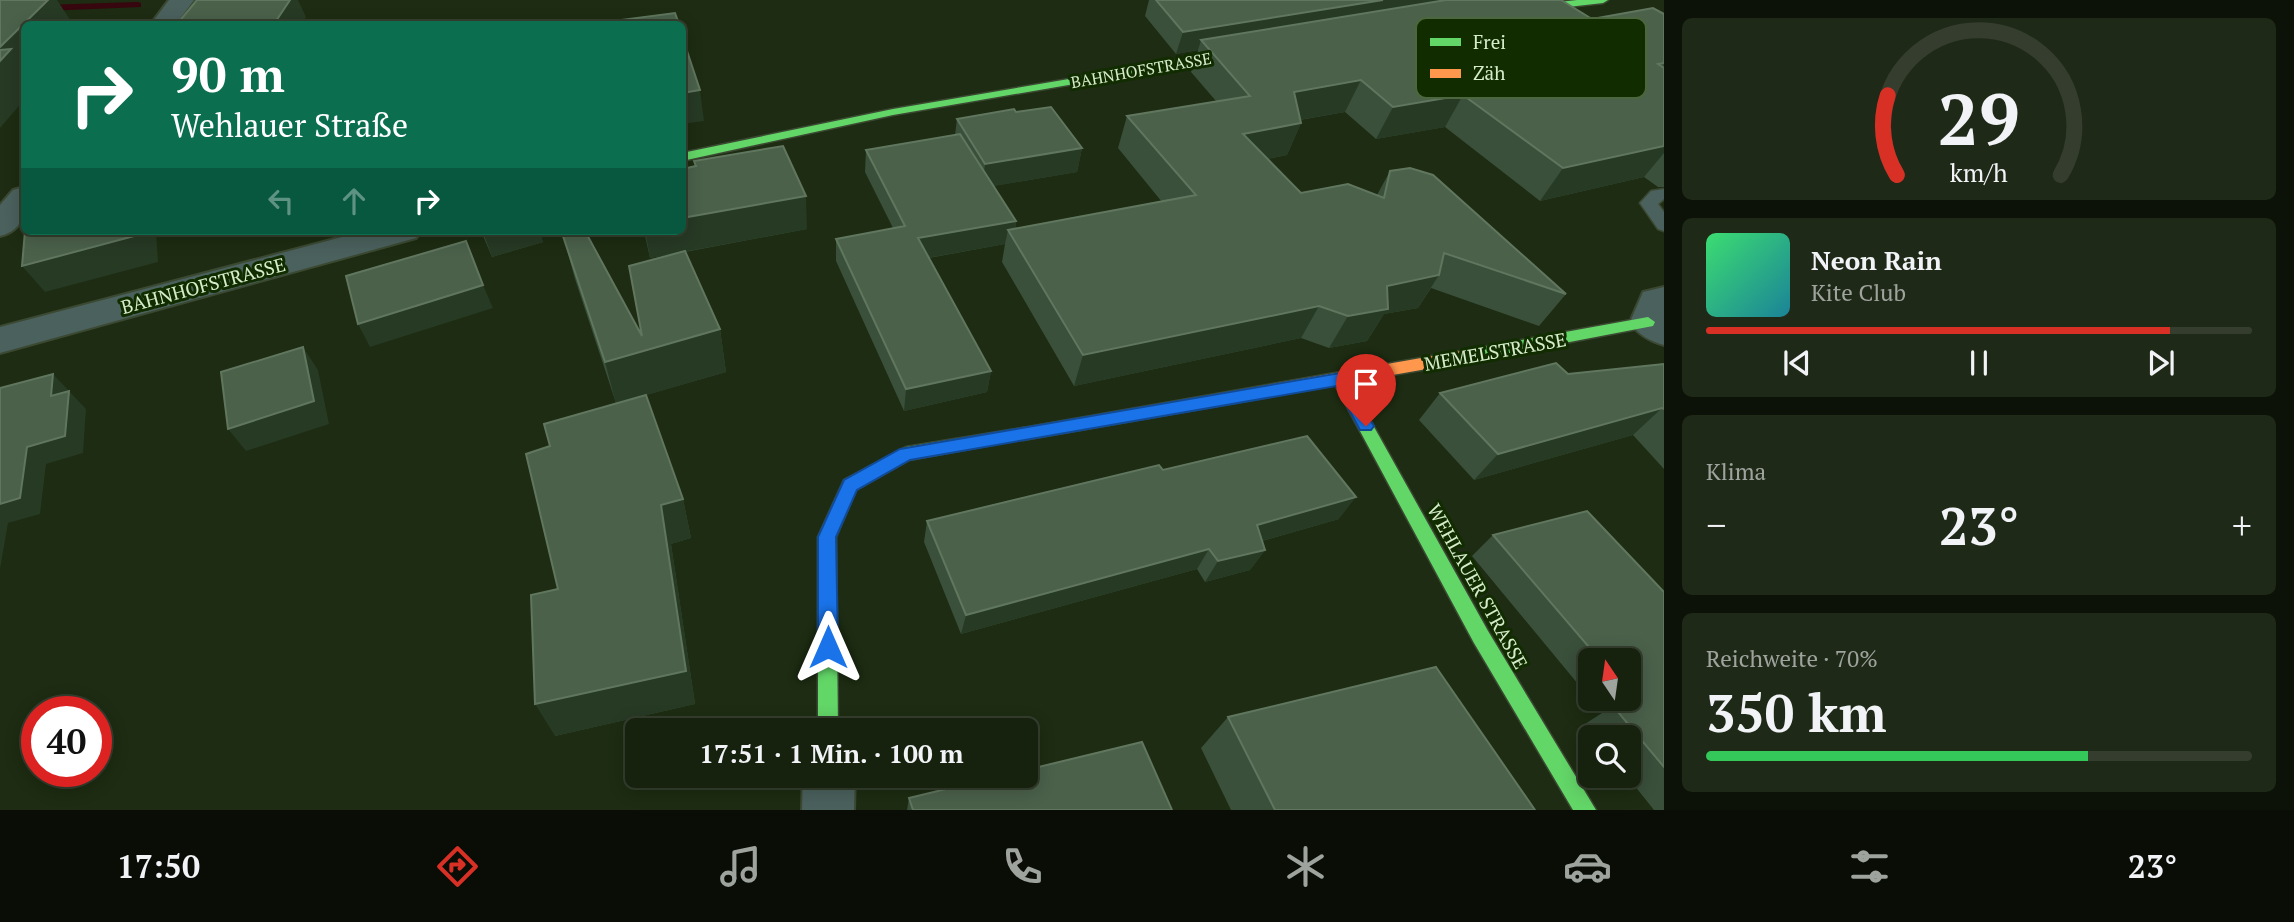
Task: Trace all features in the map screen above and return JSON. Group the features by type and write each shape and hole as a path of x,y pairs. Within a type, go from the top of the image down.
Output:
{"street":[{"path":"165,21 182,0"},
{"path":"1492,12 1602,0"},
{"name":"BAHNHOFSTRASSE","path":"686,156 893,112 1260,50"},
{"path":"0,226 21,201"},
{"name":"BAHNHOFSTRASSE","path":"0,340 390,235"},
{"name":"MEMELSTRASSE","path":"828,718 827,537 850,485 906,454 1340,379 1659,318"},
{"name":"WEHLAUER STRASSE","path":"1340,379 1481,637 1585,810"},
{"path":"828,810 829,788"}],"lane":[{"path":"1664,194 1657,195 1649,203 1664,225"}],"building":[{"path":"0,0 48,0 27,21 21,21 21,26 0,47"},
{"path":"197,0 290,0 276,21 180,21"},
{"path":"1156,0 1383,0 1183,32"},
{"path":"1446,0 1561,0 1590,18 1416,18 1416,98 1446,98 1393,107 1361,80 1294,92 1301,123 1243,134 1301,193 1348,184 1384,198 1390,171 1410,168 1433,175 1566,294 1444,253 1439,275 1387,286 1388,309 1348,316 1319,306 1083,355 1008,230 1196,195 1127,116 1250,96 1201,40"},
{"path":"1653,8 1664,14 1664,63 1658,64 1664,68 1664,146 1563,168 1467,98 1646,98 1646,18 1598,18"},
{"path":"675,13 678,21 613,21"},
{"path":"686,48 700,90 686,92"},
{"path":"11,49 0,61 0,50"},
{"path":"1051,107 1082,148 985,164 957,119 1014,109 1016,112"},
{"path":"960,134 1016,221 918,238 991,371 906,389 836,239 905,226 866,150"},
{"path":"783,146 806,196 686,217 686,168 696,166 694,161"},
{"path":"25,235 138,235 22,266"},
{"path":"587,235 642,336 629,266 685,251 720,329 605,362 563,236"},
{"path":"466,241 483,285 358,324 346,276"},
{"path":"303,347 314,401 228,429 221,372"},
{"path":"1556,363 1568,374 1664,364 1664,409 1498,454 1440,393"},
{"path":"53,374 51,396 69,391 65,436 27,447 20,498 0,504 0,388"},
{"path":"646,395 683,499 661,505 686,671 535,704 531,595 558,589 526,454 550,446 544,424"},
{"path":"1307,436 1356,497 1257,525 1265,550 1218,561 1209,549 966,615 927,521 1159,465 1163,470"},
{"path":"1587,511 1664,592 1664,767 1641,739 1641,725 1629,725 1617,711 1642,710 1642,648 1590,648 1493,535"},
{"path":"1436,667 1535,810 1275,810 1228,717"},
{"path":"1142,742 1172,810 913,810 909,798 950,788 1038,788 1038,767"}],"waterway":[{"path":"43,8 138,5"}],"traffic: fast":[{"path":"1515,10 1603,0"},
{"path":"686,156 893,112 1245,52"},
{"path":"1461,357 1648,322"},
{"path":"1340,379 1481,637 1585,810"},
{"path":"828,718 827,537 850,485 906,454 1023,434"}],"traffic: slow":[{"path":"1023,434 1461,357"}],"route":[{"path":"828,647 827,537 850,485 906,454 1340,379 1366,426"}]}
